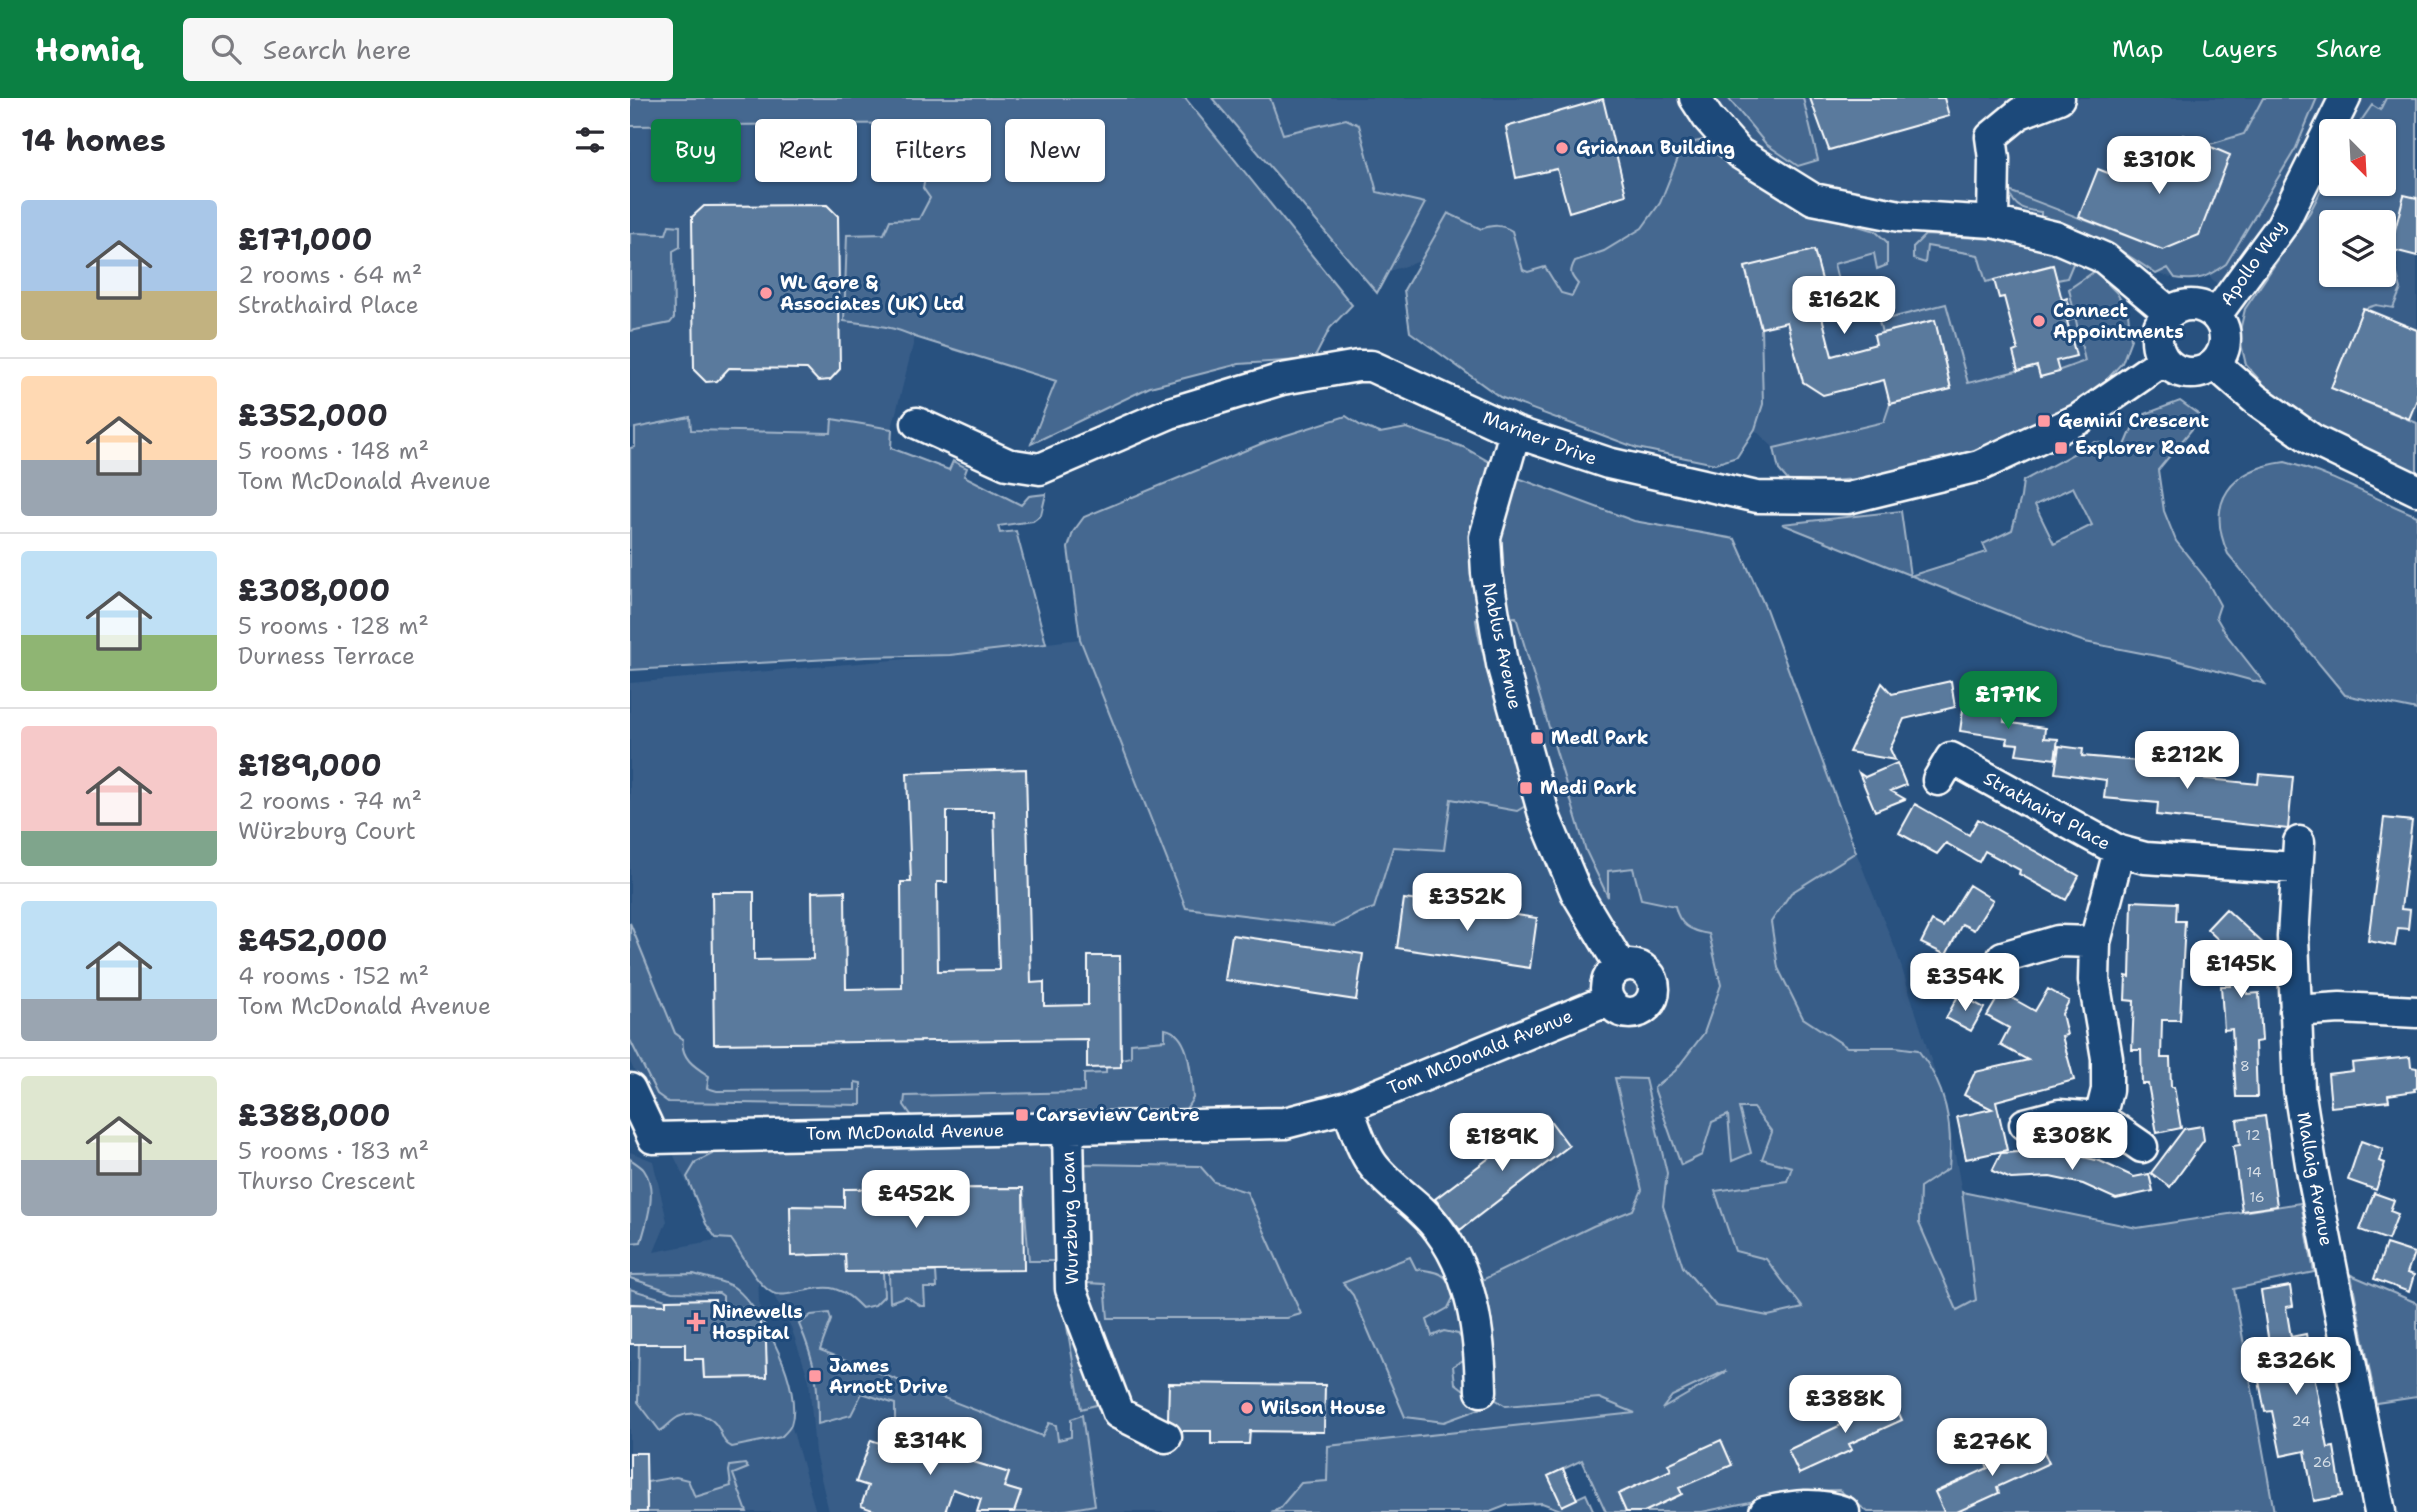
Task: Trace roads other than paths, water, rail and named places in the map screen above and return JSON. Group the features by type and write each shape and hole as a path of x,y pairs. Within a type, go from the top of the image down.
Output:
{"street":[{"path":"1695,98 1739,153 1813,199 1900,216 1993,222 2055,237 2104,258 2169,312 2158,330 2159,351 2164,360 2175,369 2189,373 2203,371 2215,364 2255,399 2312,439 2417,490"},
{"path":"1993,222 1994,159 1991,136 2020,113 2059,98"},
{"name":"Apollo Way","path":"2216,315 2282,225 2345,98"},
{"name":"Apollo Way","path":"2169,312 2188,304 2198,305 2216,315 2224,326 2226,340 2223,353 2215,364"},
{"name":"Mariner Drive","path":"917,423 1007,464 1040,469 1170,413 1282,379 1371,366 1515,432 1608,463 1757,497 1848,498 1979,466 2079,419 2164,360"},
{"name":"Nablus Avenue","path":"1515,432 1485,537 1487,573 1502,664 1545,818 1576,892 1621,967"},
{"name":"Strathaird Place","path":"1938,780 1951,758 2119,851 2146,858 2298,855"},
{"path":"2100,1118 2107,1090 2107,1058 2094,981 2095,942 2119,851"},
{"name":"Mallaig Avenue","path":"2298,855 2293,937 2299,1089 2312,1170 2380,1512"},
{"path":"2003,957 2058,941 2095,942"},
{"path":"1629,966 1645,971 1653,985 1651,1001 1646,1007 1630,1013 1615,1008 1609,1000 1606,993 1608,981 1621,967 1629,966"},
{"name":"Tom McDonald Avenue","path":"630,1089 653,1138 1285,1123 1347,1107 1609,1000"},
{"path":"2295,1011 2340,1008 2417,1012"},
{"path":"1347,1107 1374,1167 1415,1203 1438,1229 1462,1274 1478,1331 1481,1391"},
{"path":"2025,1124 2059,1115 2100,1118 2142,1147"},
{"name":"Wurzburg Loan","path":"1068,1129 1071,1289 1118,1413 1166,1437"},
{"path":"1765,1512 1810,1505 1844,1512"}],"place":[{"name":"Grianan Building","path":"1562,148"},
{"name":"WL Gore & Associates (UK) Ltd","path":"766,293"},
{"name":"Connect Appointments","path":"2039,321"},
{"name":"Gemini Crescent","path":"2044,421"},
{"name":"Explorer Road","path":"2061,448"},
{"name":"Medl Park","path":"1537,738"},
{"name":"Medi Park","path":"1526,788"},
{"name":"Carseview Centre","path":"1022,1115"},
{"name":"Ninewells Hospital","path":"696,1322"},
{"name":"James Arnott Drive","path":"815,1376"},
{"name":"Wilson House","path":"1247,1408"}]}
